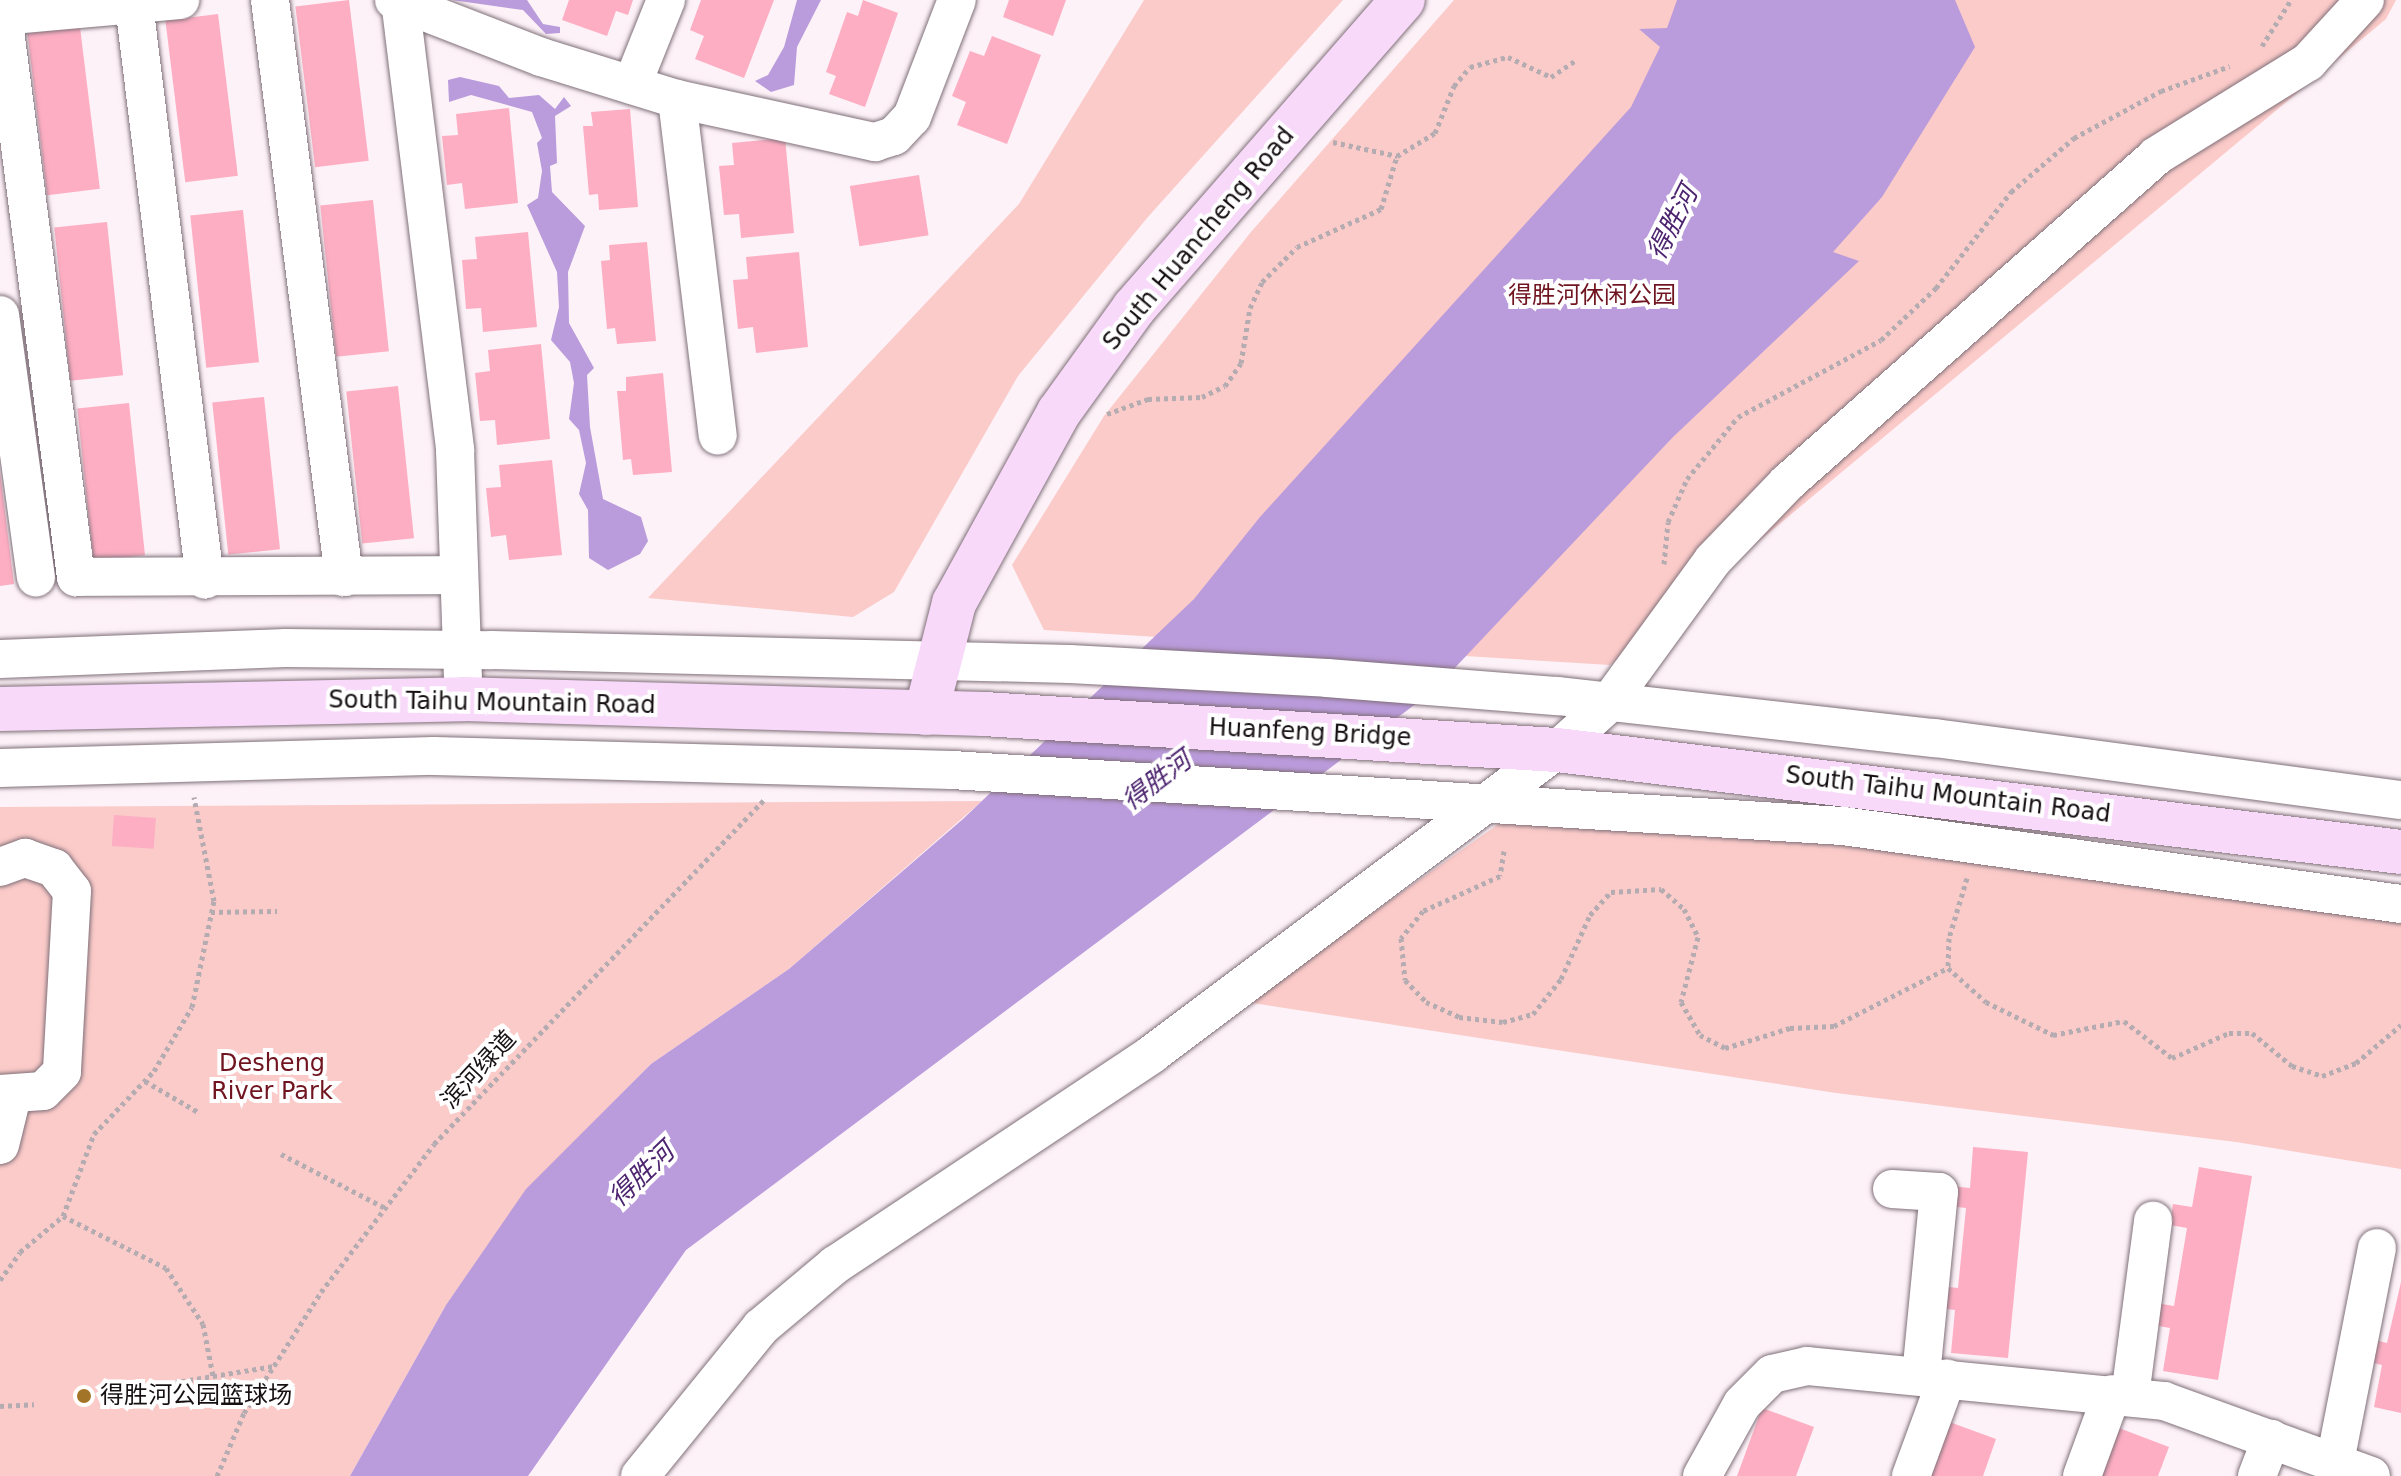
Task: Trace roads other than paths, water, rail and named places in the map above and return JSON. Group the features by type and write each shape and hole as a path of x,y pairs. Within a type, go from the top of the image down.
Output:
{"main road":[{"name":"South Huancheng Road","path":"926,713 936,660 954,603 1059,412 1134,308 1403,0"},
{"name":"South Taihu Mountain Road","path":"0,709 464,699 984,714"},
{"name":"Huanfeng Bridge","path":"984,714 1494,744"},
{"name":"South Taihu Mountain Road","path":"1494,744 2401,852"}],"street":[{"path":"180,0 2,15 70,566 87,580 458,575"},
{"path":"270,0 344,577"},
{"path":"632,85 666,0"},
{"path":"464,699 455,450 398,1 677,99 854,140 894,136 912,117 957,0"},
{"path":"640,1476 761,1327 835,1265 1152,1054 1557,750 1608,704 1674,610 1787,483 2156,156 2308,62 2365,0"},
{"path":"134,4 205,580"},
{"path":"677,99 718,436"},
{"path":"0,315 36,578"},
{"path":"0,659 286,648 1070,664 1558,696 1966,742 2401,800"},
{"path":"0,768 434,756 952,770 1843,826 1977,842 2401,904"},
{"path":"0,867 25,858 54,868 72,891 62,1072 43,1091 6,1095 0,1145"},
{"path":"1892,1189 1939,1192 1934,1377 1911,1476"},
{"path":"2082,1476 2121,1395 2153,1221"},
{"path":"2335,1462 2377,1248"},
{"path":"1702,1476 1742,1404 1772,1374 1807,1366 2121,1395 2188,1408 2371,1476"},
{"path":"2257,1476 2271,1439"}],"water":[{"path":"452,0 527,0 543,24 560,27 560,33 546,34 523,10"},
{"path":"797,0 821,0 797,47 794,85 771,92 755,81 768,75 784,47"},
{"name":"得胜河","path":"1677,0 1955,0 1975,47 1882,197 1833,252 1859,261 1673,437 1433,691 686,1250 528,1476 350,1476 446,1305 526,1189 651,1064 789,969 963,819 1194,599 1260,517 1631,107 1660,47 1639,29 1667,28"},
{"path":"460,77 499,86 509,98 539,95 555,109 564,97 571,106 555,116 557,163 550,166 552,192 585,226 568,272 569,323 594,368 587,375 590,427 603,499 641,517 648,541 640,554 608,570 589,558 588,510 579,494 586,463 579,430 569,419 574,383 570,362 551,340 559,307 557,272 527,205 538,198 542,171 537,143 542,138 532,112 471,95 449,102 448,80"}],"place":[{"name":"得胜河公园篮球场","path":"84,1396"}],"park label":[{"name":"得胜河休闲公园","path":"1592,296"},
{"name":"Desheng River Park","path":"272,1078"}]}
